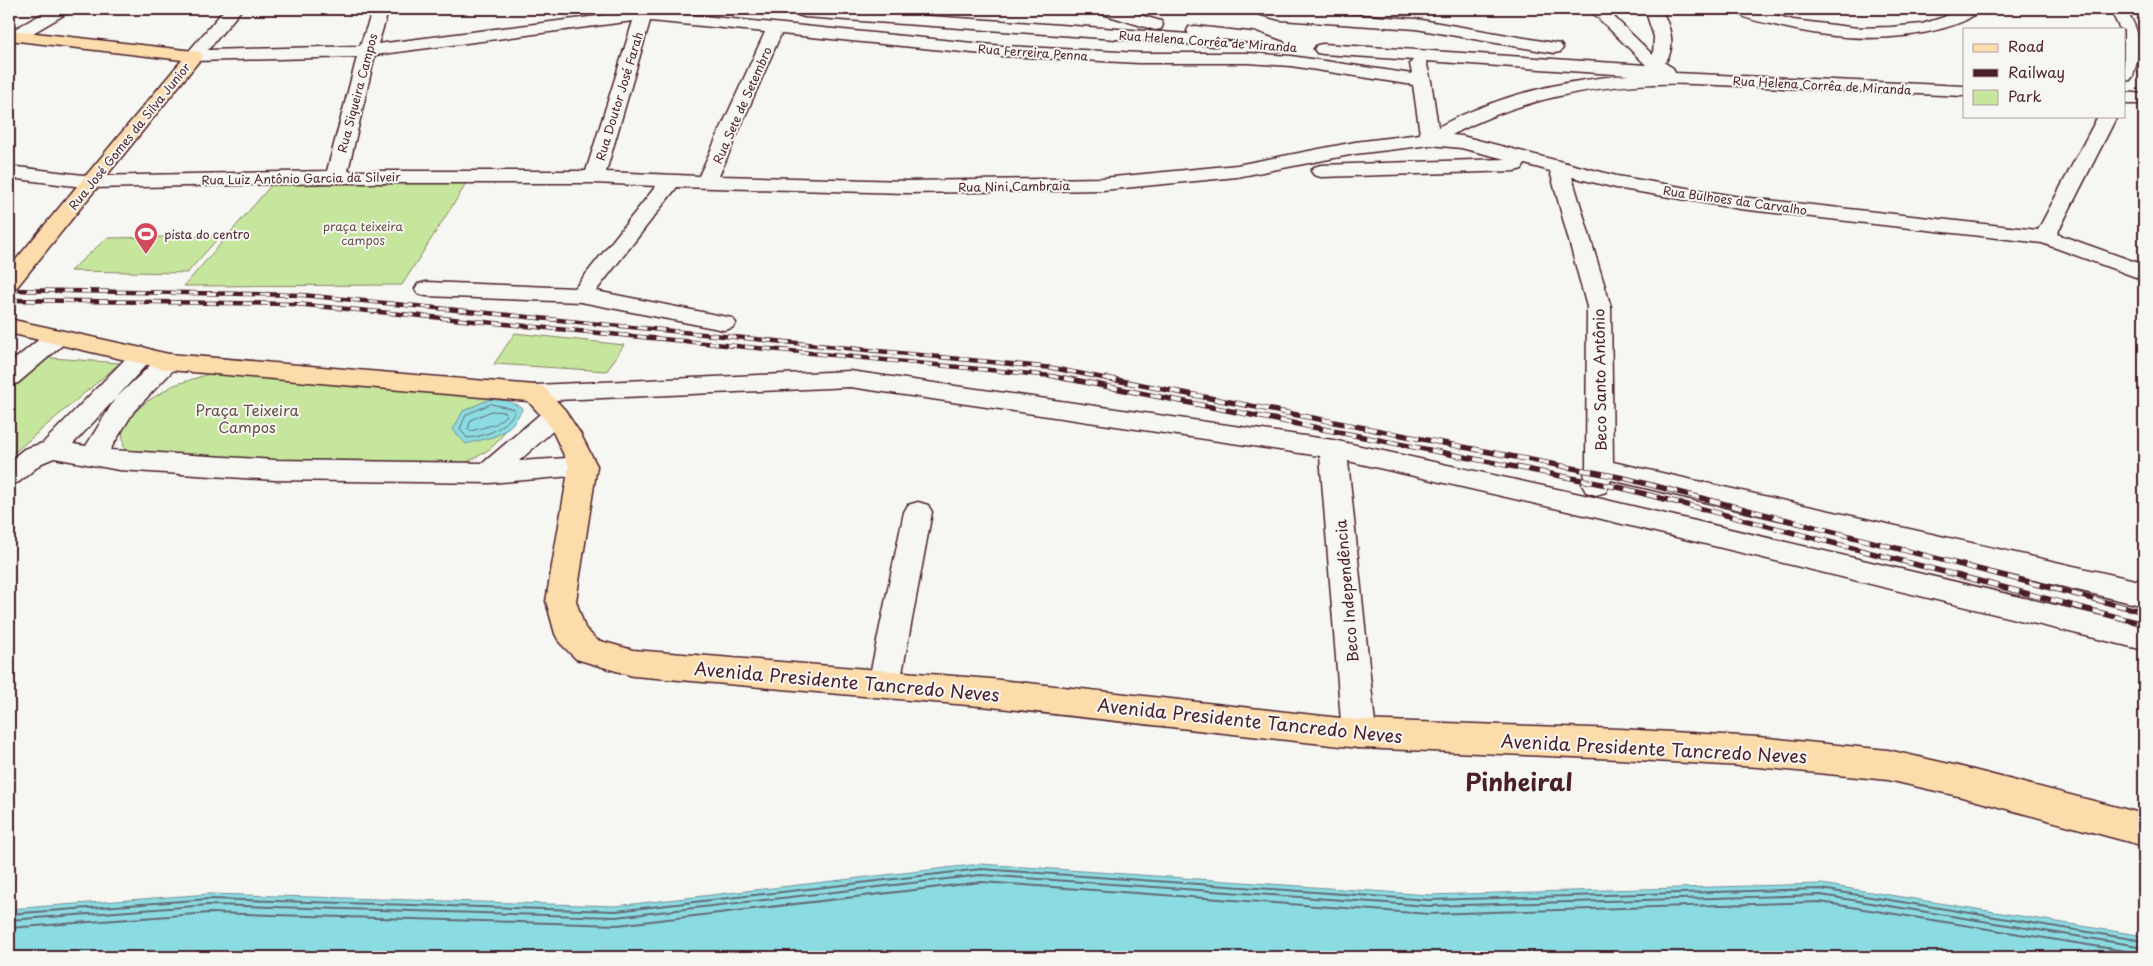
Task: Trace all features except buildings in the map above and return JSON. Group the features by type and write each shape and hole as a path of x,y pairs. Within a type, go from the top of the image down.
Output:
{"main road":[{"path":"12,36 194,56"},
{"name":"Rua José Gomes da Silva Junior","path":"9,282 16,264 91,182 194,56"},
{"path":"9,326 170,362 535,393 555,415 567,433 583,466"},
{"name":"Avenida Presidente Tancredo Neves","path":"583,466 561,601 571,634 587,650 633,663 1001,694 1360,734 1709,749 1758,752 1888,766 1958,781 2144,830"}],"street":[{"path":"12,36 63,9"},
{"name":"Rua José Gomes da Silva Junior","path":"194,56 234,9"},
{"name":"Rua Siqueira Campos","path":"336,177 367,51 380,9"},
{"path":"1102,9 1166,28 1258,38 1277,46"},
{"path":"1597,9 1661,68"},
{"path":"1654,9 1659,22 1662,45 1661,68"},
{"path":"1741,9 1752,14 1805,27 1869,33 1906,31 1940,25 1972,9"},
{"path":"2118,9 2131,30 2132,37 2132,51 2126,70"},
{"path":"1259,10 1280,15 1414,17 1532,46 1661,68"},
{"name":"Rua Helena Corrêa de Miranda","path":"789,11 1417,56 1661,68 1963,91"},
{"name":"Rua Ferreira Penna","path":"194,56 367,51 645,12 776,28 1003,51 1139,58 1291,60 1422,81"},
{"name":"Rua Doutor José Farah","path":"594,177 645,12"},
{"path":"1414,17 1417,56 1430,139 1458,122 1531,97 1574,88 1629,80 1661,68"},
{"name":"Rua Sete de Setembro","path":"707,182 776,28"},
{"path":"2126,98 2144,99"},
{"path":"2045,237 2107,118"},
{"name":"Rua Nini Cambraia","path":"594,177 671,181 907,187 1103,184 1237,171 1354,148 1430,139"},
{"name":"Rua Bulhoes da Carvalho","path":"1430,139 1462,142 1616,182 1740,203 2045,237 2144,273"},
{"path":"1321,171 1553,166"},
{"name":"Beco Santo Antônio","path":"1553,166 1599,307 1600,468 1589,506"},
{"name":"Rua Luiz Antônio Garcia da Silveir","path":"9,172 91,182 336,177 594,177"},
{"path":"581,295 671,181"},
{"path":"426,289 581,295 724,323"},
{"path":"9,377 57,337"},
{"path":"9,475 29,459 52,449 143,355"},
{"path":"93,456 124,405 170,362"},
{"path":"535,393 850,380 1333,449 1589,506 2144,638"},
{"path":"490,473 530,435 555,415"},
{"path":"52,449 118,461 275,470 490,473 583,466"},
{"name":"Beco Independência","path":"1333,449 1360,734"},
{"path":"1600,468 2144,594"},
{"path":"884,684 918,512"}],"green space":[{"name":"praça teixeira campos","path":"466,180 463,189 402,285 184,286 274,182"},
{"name":"pista do centro","path":"220,236 187,273 70,271 107,238"},
{"path":"515,333 624,345 607,371 494,364"},
{"path":"39,357 120,363 9,457 9,384"},
{"name":"Praça Teixeira Campos","path":"212,373 494,397 508,410 507,423 497,442 489,450 447,471 137,458 124,448 122,431 132,415 146,402 174,385"}],"water":[{"path":"490,399 508,401 523,408 506,430 493,437 466,444 453,430 463,411"},
{"path":"981,864 1429,895 1821,884 2144,936 2144,957 9,957 9,909 209,894 616,906"}],"railway":[{"path":"9,290 302,295 1053,368 1113,380"},
{"path":"9,300 295,304 1052,376 1070,380"},
{"path":"1064,378 1622,488 2144,624"},
{"path":"1106,378 1624,478 2144,612"}],"place":[{"name":"pista do centro","path":"146,255"}],"district":[{"name":"Pinheiral","path":"1519,781"}]}
